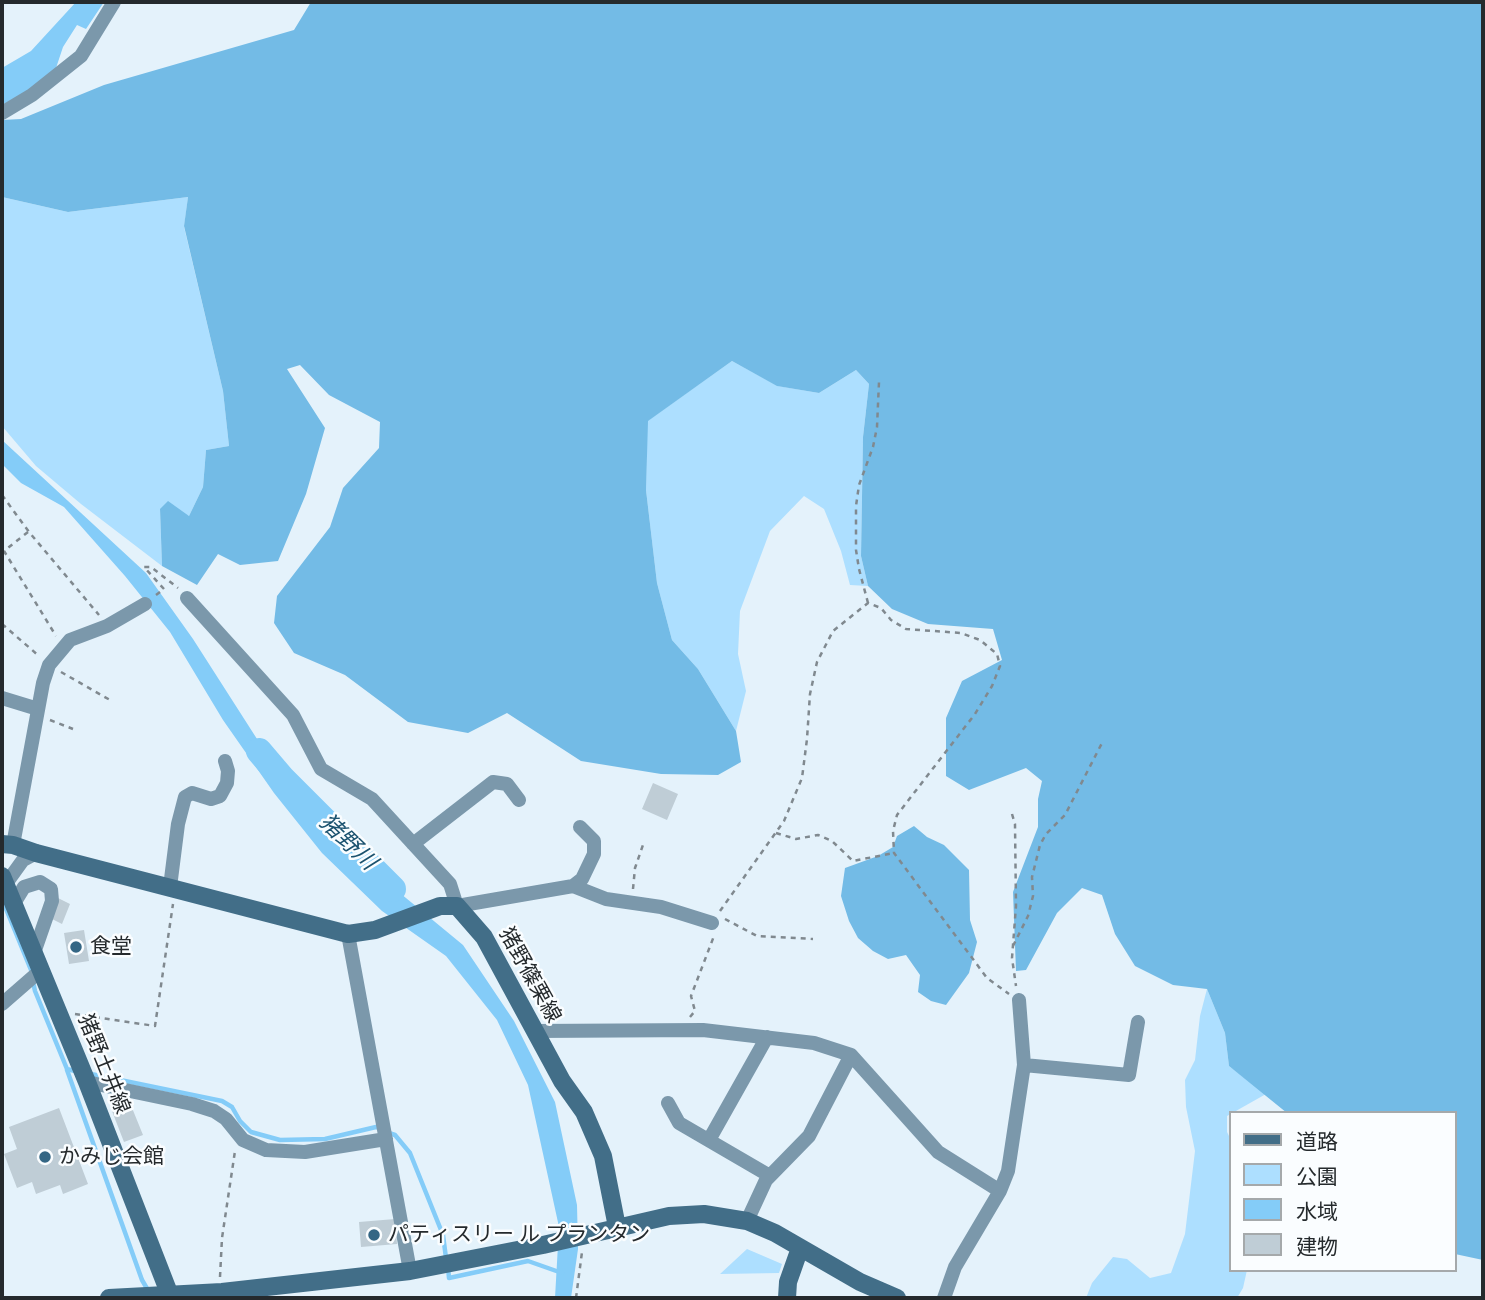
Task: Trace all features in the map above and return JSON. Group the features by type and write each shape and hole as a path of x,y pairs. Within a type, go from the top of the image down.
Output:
{"main road":[{"path":"8,844 316,928 348,934 375,930 449,906"},
{"name":"猪野土井線","path":"4,880 87,1082 170,1296"},
{"name":"猪野篠栗線","path":"449,906 484,937 562,1081 583,1112 603,1156 617,1227"},
{"path":"109,1298 222,1292 410,1271 687,1214 724,1216 775,1233 860,1282 897,1298"},
{"path":"788,1298 788,1282 800,1248"}],"street":[{"path":"2,113 32,95 81,56 114,2"},
{"path":"187,598 293,715 321,769 372,799 450,884 449,906 573,886 582,879 594,854 594,841 580,827"},
{"path":"8,844 49,665 70,640 107,626 145,604"},
{"path":"2,698 37,712"},
{"path":"173,888 178,824 185,797 192,793 211,799 220,796 227,783 225,761"},
{"path":"413,844 493,782 507,784 519,800"},
{"path":"4,880 23,860 36,853"},
{"path":"13,905 24,887 40,882 51,889 52,901 34,953"},
{"path":"573,886 606,899 661,907 712,923"},
{"path":"348,934 410,1271"},
{"path":"2,1004 41,970"},
{"path":"944,1298 955,1267 1000,1191 1008,1171 1024,1065 1018,1000"},
{"path":"1024,1065 1129,1075 1138,1022"},
{"path":"535,1031 679,1030 814,1043 851,1055 938,1152 1000,1191"},
{"path":"709,1140 767,1037"},
{"path":"747,1222 770,1176 809,1136 851,1055"},
{"path":"87,1082 214,1111 255,1147 304,1152 386,1139"},
{"path":"668,1103 679,1123 770,1176"}],"path":[{"path":"868,603 856,550 856,506 859,485 873,447 877,427 879,382"},
{"path":"2,495 107,626"},
{"path":"29,532 4,551 63,648"},
{"path":"163,589 144,567 151,567 187,598"},
{"path":"679,1030 695,1011 691,996 715,938 712,923 784,821 802,778 810,694 817,662 833,631 868,603"},
{"path":"868,603 881,608 891,620 906,629 961,633 980,640 997,654 1000,666 975,715 897,815 893,831 894,853 987,978 1018,1000"},
{"path":"2,624 49,665 110,700"},
{"path":"37,712 73,729"},
{"path":"1013,946 1028,916 1033,896 1032,877 1040,845 1046,834 1065,815 1102,743"},
{"path":"1012,814 1015,824 1016,906 1012,958 1018,1000"},
{"path":"776,833 796,839 818,835 832,841 853,861 894,853"},
{"path":"632,903 635,868 644,842"},
{"path":"58,1012 155,1026 173,888"},
{"path":"712,923 724,919 757,936 813,939"},
{"path":"222,1292 222,1237 236,1142 240,1135"},
{"path":"576,1298 583,1235"}],"green space":[{"path":"2,197 68,212 188,197 184,227 223,391 229,446 206,450 203,487 189,516 160,509 162,566 36,466 2,426"},
{"path":"732,361 778,386 819,393 856,370 869,384 863,437 861,556 868,586 850,585 841,551 824,509 804,496 770,531 740,611 738,654 746,691 736,731 698,669 672,640 657,583 646,490 647,421"},
{"path":"1207,989 1225,1033 1229,1066 1266,1094 1236,1111 1230,1111 1227,1116 1227,1132 1230,1138 1230,1272 1247,1272 1243,1288 1237,1298 1086,1298 1092,1283 1113,1257 1127,1259 1150,1278 1171,1273 1185,1234 1195,1151 1186,1107 1185,1080 1195,1060 1200,1016"},
{"path":"747,1249 782,1264 779,1273 720,1274"}],"shaded area":[{"path":"311,2 1483,2 1483,1260 1457,1254 1457,1111 1285,1111 1229,1066 1225,1033 1207,989 1173,985 1135,966 1115,934 1102,895 1082,888 1057,913 1026,970 1016,971 1013,892 1038,827 1038,799 1042,781 1026,768 969,790 946,776 946,718 962,681 1002,660 993,629 928,624 892,609 868,586 861,556 863,437 869,384 856,370 819,393 777,386 732,361 648,421 646,490 657,583 672,640 698,669 736,731 741,762 718,775 661,774 581,761 507,713 468,733 408,722 345,675 294,653 274,623 277,596 330,527 343,488 379,448 380,422 329,395 300,365 287,369 325,428 306,494 278,561 240,565 218,554 197,585 162,566 160,509 168,501 189,516 203,487 206,450 229,446 223,391 184,226 188,197 68,212 2,197 2,120 21,119 104,85 294,30"},
{"path":"914,826 927,837 944,845 969,870 970,920 977,942 969,973 946,1005 931,1001 918,992 920,975 906,955 888,959 858,938 841,896 845,868 878,856 893,847 897,836"}],"water":[{"path":"76,2 104,2 86,29 77,25 63,47 56,68 30,90 2,105 2,68 31,51"},
{"path":"2,440 146,573 193,639 282,778 372,870 463,945 514,1021 555,1102 577,1205 578,1249 571,1298 555,1298 559,1227 528,1085 497,1020 446,956 382,911 322,853 274,793 223,720 170,632 64,507 21,483 2,464"}],"building":[{"path":"653,783 678,794 667,820 642,809"},
{"path":"58,898 70,904 62,924 50,918"},
{"name":"食堂","path":"84,930 89,961 69,964 64,933"},
{"path":"128,1098 143,1135 124,1142 110,1106"},
{"path":"59,1108 88,1184 63,1194 60,1185 36,1194 32,1182 17,1188 4,1154 17,1149 9,1127"},
{"path":"395,1219 397,1244 361,1247 359,1222"}],"waterway":[{"name":"猪野川","path":"259,751 282,778 393,889"},
{"path":"2,899 31,970"},
{"path":"33,982 67,1069 75,1071"},
{"path":"67,1070 142,1280 149,1292"},
{"path":"91,1074 222,1101 232,1107 240,1121 251,1132 280,1140 325,1139 376,1127 381,1129"},
{"path":"389,1133 395,1135 410,1153 443,1235 446,1258"},
{"path":"448,1267 449,1278 528,1261 562,1273"}],"place":[{"name":"食堂","path":"76,947"},
{"name":"かみじ会館","path":"45,1157"},
{"name":"パティスリー ル プランタン","path":"374,1235"}]}
